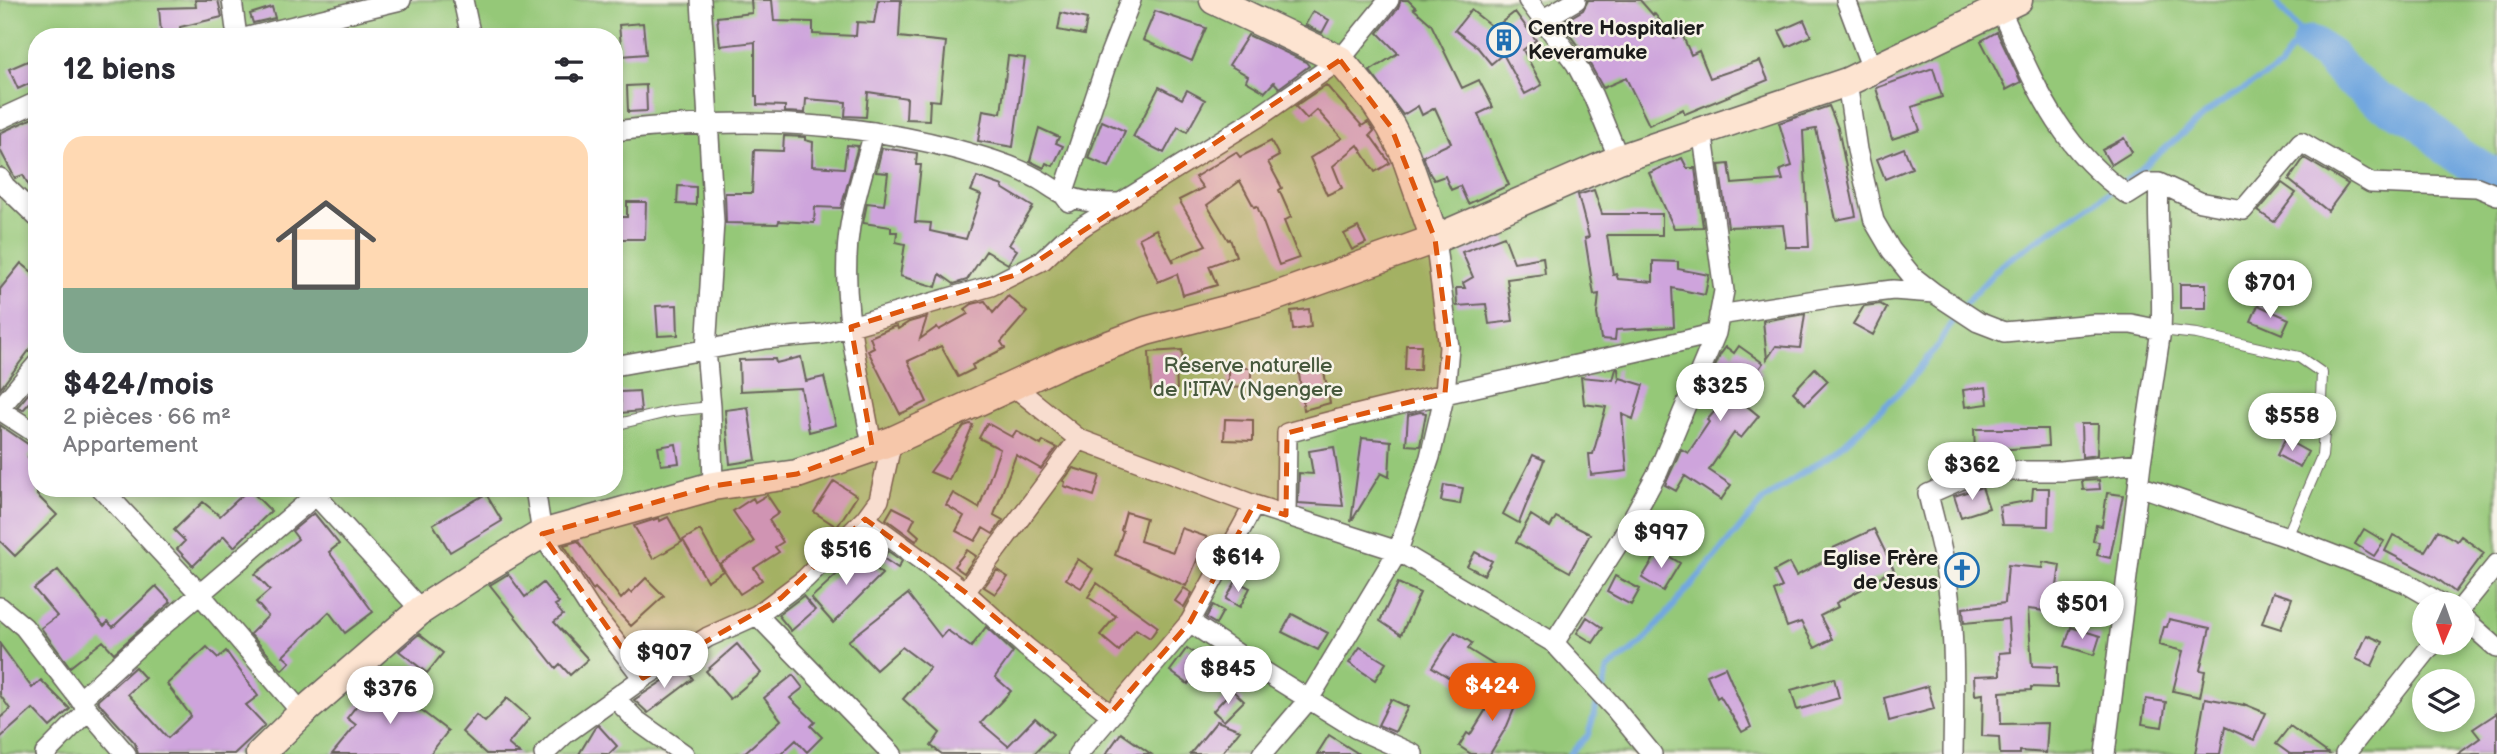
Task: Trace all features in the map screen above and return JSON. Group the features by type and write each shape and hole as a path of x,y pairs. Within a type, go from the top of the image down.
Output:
{"street":[{"path":"232,0 236,28"},
{"path":"285,28 401,0"},
{"path":"463,0 469,28"},
{"path":"701,0 715,222 706,350 713,486"},
{"path":"1063,194 1108,59 1131,0"},
{"path":"1214,0 1340,60 1374,101 1405,154 1435,239 1449,347 1445,393 1430,457 1398,551 1309,699 1262,754"},
{"path":"623,364 765,339 823,334 991,286 1018,274 1043,260 1066,238 1085,225 1245,125 1340,60 1389,0"},
{"path":"1528,0 1576,64 1593,96 1619,159"},
{"path":"1542,20 1576,0"},
{"path":"1846,0 1872,69"},
{"path":"260,754 302,713 421,610 542,534 713,486 797,474 882,444 1011,384 1146,331 1271,298 1435,239 1619,159 1847,82 2009,4 2048,110 2073,144 2104,178 2128,195 2147,183 2159,183 2200,202 2243,210 2301,142 2371,183 2477,187 2497,195"},
{"path":"1847,82 1857,150 1874,221 1891,250 1912,276 1979,322 2004,332 2094,324 2131,324 2161,330"},
{"path":"0,119 28,106"},
{"path":"623,130 710,122 874,132 917,139 999,162 1037,178 1063,194 1094,204 1120,203"},
{"path":"1553,643 1621,539 1658,472 1718,324 1724,291 1702,129"},
{"path":"544,754 565,734 643,678 708,637 757,615 806,579 865,519 879,500 882,444 851,327 848,285 850,228 874,132"},
{"path":"0,178 28,208"},
{"path":"2105,754 2141,463 2161,330 2162,268 2157,206 2159,183"},
{"path":"1063,194 1085,225"},
{"path":"1286,515 1287,433 1445,393 1595,363 1718,324 1835,297 1893,290 1934,293"},
{"path":"28,375 0,409 28,428"},
{"path":"1011,384 1079,439 1254,505 1398,551 1553,643 1615,709 1652,754"},
{"path":"965,592 1079,439"},
{"path":"1953,754 1952,617 1944,561 1927,494 1967,477 1999,471 2073,470 2141,463"},
{"path":"2139,485 2287,537 2406,583 2421,592"},
{"path":"109,497 200,594 302,713"},
{"path":"45,754 84,705 140,645 309,497"},
{"path":"321,497 421,610"},
{"path":"536,497 542,534 590,609 643,678"},
{"path":"1078,754 1190,622 1254,505"},
{"path":"865,519 965,592 1026,647 1110,714"},
{"path":"2474,592 2497,564"},
{"path":"0,607 24,627 126,754"},
{"path":"757,615 892,754"},
{"path":"1190,622 1355,727 1413,754"},
{"path":"2475,629 2497,648"},
{"path":"2345,754 2424,655"},
{"path":"615,698 636,720 684,754"}],"lane":[{"path":"2161,330 2197,334 2299,357 2322,373 2322,456 2287,537"},
{"path":"623,423 672,411 711,407"}],"highlighted area":[{"path":"1340,60 1391,127 1435,239 1449,347 1445,393 1287,433 1286,515 1254,505 1190,622 1110,714 965,592 865,519 781,598 643,678 542,534 713,486 797,474 872,446 851,327 1018,274"}],"green space":[{"name":"Réserve naturelle de l'ITAV (Ngengere","path":"0,0 2497,0 2497,754 0,754"}],"building":[{"path":"195,0 218,0 222,17 180,28 161,28 159,8 196,7"},
{"path":"751,0 772,0 774,21 813,22 813,34 856,36 857,22 874,23 878,0 901,0 899,37 946,42 940,101 930,100 929,120 906,119 907,98 868,92 866,117 845,116 846,102 806,99 805,113 785,112 785,106 757,105 755,42 720,46 717,17 752,13"},
{"path":"1401,0 1408,0 1431,24 1462,88 1479,80 1493,107 1478,114 1509,185 1468,204 1460,186 1451,190 1445,176 1434,180 1423,156 1451,143 1435,108 1422,115 1418,106 1403,115 1370,71 1398,53 1378,33 1398,8"},
{"path":"1588,0 1640,0 1674,38 1682,34 1691,55 1699,51 1710,78 1760,61 1768,80 1685,114 1683,109 1649,125 1626,78 1603,88 1586,57 1561,23 1583,10"},
{"path":"272,7 275,18 253,23 250,14"},
{"path":"1471,10 1494,28 1515,12 1536,40 1523,50 1542,85 1525,94 1503,54 1491,64 1478,48 1455,30"},
{"path":"1155,11 1206,28 1192,61 1143,40"},
{"path":"1313,11 1329,20 1322,33 1305,25"},
{"path":"1061,13 1087,19 1084,35 1058,30"},
{"path":"1804,20 1811,36 1787,47 1779,31"},
{"path":"643,23 646,54 623,56 623,28 619,28 619,25"},
{"path":"1997,32 2021,82 2006,90 1981,41"},
{"path":"1248,35 1306,62 1309,66 1279,88 1274,82 1265,92 1246,81 1248,76 1229,65"},
{"path":"1008,56 1025,58 1013,147 978,141 983,110 1001,113"},
{"path":"28,61 28,84 18,89 9,69"},
{"path":"1933,68 1942,97 1912,107 1920,130 1892,139 1876,88"},
{"path":"646,85 647,111 628,112 627,86"},
{"path":"1326,85 1362,126 1368,122 1374,131 1370,135 1390,163 1375,172 1358,145 1333,166 1342,188 1327,195 1310,158 1342,138 1317,110 1307,119 1295,106"},
{"path":"1159,87 1182,99 1187,90 1205,100 1187,132 1178,127 1164,153 1133,137"},
{"path":"1829,106 1838,128 1856,216 1836,220 1816,129 1803,131 1809,247 1786,247 1783,225 1728,227 1719,165 1729,164 1732,184 1783,180 1780,170 1792,166 1779,123"},
{"path":"28,120 28,184 23,175 15,178 0,150 0,133"},
{"path":"1102,121 1125,131 1109,167 1088,158"},
{"path":"1039,128 1059,137 1056,143 1063,146 1053,166 1046,163 1044,168 1030,161"},
{"path":"784,136 805,137 805,140 813,142 812,166 844,168 847,145 858,146 841,208 815,207 814,223 726,223 725,193 752,193 754,150 783,151"},
{"path":"2124,138 2132,152 2111,165 2102,150"},
{"path":"1271,141 1279,156 1268,162 1282,188 1279,190 1291,217 1284,221 1299,258 1279,265 1257,206 1254,207 1240,181 1207,205 1228,240 1230,239 1236,256 1209,266 1217,285 1183,295 1177,274 1158,282 1139,238 1156,229 1174,263 1173,259 1206,245 1179,200 1203,188 1195,177 1236,152 1240,157"},
{"path":"882,148 917,153 916,165 921,165 915,222 931,223 930,231 966,239 981,195 971,191 977,177 1003,186 1002,188 1033,207 1009,245 1017,250 1008,264 986,251 967,280 954,284 940,274 936,287 900,276 905,244 896,242 897,232 891,232 891,227 863,223 867,203 884,205 888,173 876,172"},
{"path":"1904,148 1912,168 1885,179 1877,159"},
{"path":"1682,158 1687,168 1695,168 1703,227 1674,228 1649,173"},
{"path":"2304,158 2348,184 2328,211 2289,180"},
{"path":"2282,183 2296,193 2274,222 2258,211"},
{"path":"678,186 696,187 696,205 677,204"},
{"path":"1594,190 1602,214 1662,214 1662,235 1607,235 1613,275 1616,274 1618,279 1653,282 1653,261 1678,262 1678,269 1709,275 1705,295 1672,288 1674,327 1616,330 1615,340 1601,339 1597,314 1599,294 1594,295 1585,238 1589,237 1578,195"},
{"path":"627,202 646,202 645,239 623,239 623,217 627,217"},
{"path":"1358,227 1366,243 1352,250 1344,234"},
{"path":"1504,236 1514,262 1543,257 1545,274 1507,279 1513,321 1489,324 1486,304 1457,306 1456,288 1465,288 1463,283 1473,277 1462,252"},
{"path":"21,263 28,269 28,352 0,389 0,289"},
{"path":"2180,284 2206,284 2206,308 2180,308"},
{"path":"1008,296 1027,312 1001,342 1005,348 972,365 974,369 958,377 941,346 908,361 927,402 900,414 868,351 874,348 870,337 927,317 920,339 937,327 939,330 968,314 965,309 972,304 985,301 993,313"},
{"path":"1880,304 1887,308 1873,335 1853,324 1864,306"},
{"path":"677,305 678,335 658,336 656,306"},
{"path":"2258,305 2289,319 2282,334 2251,321"},
{"path":"1309,309 1311,327 1293,330 1291,311"},
{"path":"1805,314 1800,348 1776,346 1767,359 1763,321"},
{"path":"1406,345 1421,345 1420,370 1405,370"},
{"path":"1739,346 1763,363 1758,370 1762,373 1741,401 1759,416 1741,438 1734,433 1709,470 1731,485 1721,500 1685,476 1676,491 1665,485 1681,449 1688,453 1709,422 1707,420 1722,403 1708,393 1721,374 1714,369 1720,355 1726,347 1734,353"},
{"path":"1182,350 1183,368 1176,369 1177,389 1151,390 1149,352"},
{"path":"801,357 806,381 824,377 836,425 809,432 801,388 740,391 739,360 775,359 776,363"},
{"path":"1322,361 1330,403 1304,410 1298,367"},
{"path":"1228,368 1251,368 1251,387 1228,388"},
{"path":"1815,368 1828,381 1805,404 1793,392"},
{"path":"1616,369 1619,380 1620,378 1643,385 1633,419 1622,414 1627,471 1591,475 1589,454 1593,454 1606,407 1584,404 1581,377 1613,380"},
{"path":"1986,387 1988,404 1965,407 1963,390"},
{"path":"639,391 641,411 623,413 623,392"},
{"path":"28,394 28,405 23,410 17,407"},
{"path":"748,407 756,460 730,464 725,410"},
{"path":"1426,413 1420,446 1406,445 1408,415"},
{"path":"1225,419 1253,420 1253,441 1224,440"},
{"path":"987,423 1012,437 1016,431 1041,445 1043,441 1057,448 1041,469 1016,455 994,515 1003,520 993,534 983,528 975,541 956,531 964,516 946,505 953,493 979,508 1000,449 979,438"},
{"path":"2081,424 2098,424 2097,455 2082,457"},
{"path":"0,425 28,444 28,497 39,497 57,515 15,556 0,541"},
{"path":"973,425 949,480 930,472 964,426"},
{"path":"1974,429 2047,429 2048,446 1975,452"},
{"path":"1362,438 1391,441 1389,477 1381,473 1351,522"},
{"path":"2285,439 2308,452 2300,467 2277,455"},
{"path":"676,444 679,463 661,465 658,447"},
{"path":"1334,447 1343,506 1298,503 1299,473 1313,474 1309,451"},
{"path":"1533,455 1544,460 1519,523 1503,514"},
{"path":"1073,468 1100,476 1094,496 1064,486 1063,481"},
{"path":"2099,480 2100,489 2083,490 2082,481"},
{"path":"834,481 857,496 837,527 814,512"},
{"path":"1444,485 1463,488 1460,504 1441,501"},
{"path":"1982,487 1989,508 1961,517 1954,496"},
{"path":"2033,488 2049,488 2048,526 2002,525 1999,506 2032,500"},
{"path":"2107,493 2123,495 2110,558 2097,555 2099,542 2093,541 2096,525 2102,526"},
{"path":"767,495 779,513 769,520 783,542 775,547 779,552 754,568 762,580 740,594 720,564 754,542 733,511 753,498 755,502"},
{"path":"240,497 257,497 271,511 234,547 224,536 193,566 177,549 185,541 174,530 203,502 220,516"},
{"path":"481,497 488,497 502,521 450,552 433,524"},
{"path":"893,507 915,518 910,528 919,536 916,541 886,519"},
{"path":"1126,512 1146,518 1140,541 1173,552 1181,528 1207,537 1186,586 1115,555"},
{"path":"314,513 339,544 329,552 373,612 345,633 329,612 283,656 290,662 282,670 250,634 268,616 256,602 270,590 255,574 298,539 292,531"},
{"path":"1531,515 1550,527 1556,517 1590,534 1570,572 1516,542"},
{"path":"668,517 682,542 653,559 634,526"},
{"path":"1874,529 1894,570 1862,585 1864,588 1836,603 1838,607 1820,616 1832,639 1815,648 1801,622 1787,627 1774,591 1782,587 1774,571 1789,563 1796,576 1836,555 1833,548"},
{"path":"2364,529 2384,541 2374,556 2355,544"},
{"path":"700,530 723,571 707,581 683,540"},
{"path":"2438,530 2457,541 2461,536 2484,553 2455,592 2435,577 2385,551 2393,535 2425,551"},
{"path":"578,541 621,599 646,578 664,596 631,626 595,588 593,590 564,545"},
{"path":"967,550 976,556 964,573 954,566"},
{"path":"1659,550 1680,563 1663,591 1642,578"},
{"path":"888,551 902,561 898,568 883,558"},
{"path":"1475,552 1492,561 1484,575 1467,566"},
{"path":"860,553 882,574 833,623 811,598"},
{"path":"1078,559 1093,569 1081,588 1066,579"},
{"path":"2043,562 2060,565 2057,586 2064,586 2061,613 2028,609 2032,666 2057,667 2057,688 2031,687 2031,690 2000,692 2001,724 2048,723 2046,753 2020,751 2020,754 2000,754 1999,737 1982,736 1983,694 1975,695 1974,676 2000,675 1999,653 2010,652 2008,619 1964,623 1963,608 2005,603 2008,565 2042,568"},
{"path":"58,570 104,626 108,622 113,627 156,586 171,602 114,653 103,641 70,667 41,628 57,616 34,589"},
{"path":"997,570 1008,577 995,594 984,587"},
{"path":"508,574 525,597 543,583 559,603 555,605 563,615 554,622 588,659 570,675 560,664 556,668 490,585"},
{"path":"1615,576 1640,589 1631,605 1607,592"},
{"path":"1236,581 1250,588 1240,607 1226,599"},
{"path":"1097,583 1158,627 1150,638 1136,629 1119,651 1100,635 1116,616 1088,597"},
{"path":"1398,583 1420,593 1401,635 1380,621"},
{"path":"1184,588 1192,593 1184,607 1175,601"},
{"path":"2273,592 2292,598 2281,629 2262,623"},
{"path":"908,594 941,637 947,630 971,647 986,627 1013,652 995,677 1011,691 981,723 1008,746 1035,718 1053,734 1034,754 942,754 931,746 940,733 903,699 930,668 902,647 876,670 848,641"},
{"path":"803,596 815,610 791,631 778,615"},
{"path":"1213,605 1223,611 1216,624 1206,618"},
{"path":"1292,614 1328,633 1318,650 1282,632"},
{"path":"1587,617 1603,628 1593,643 1577,633"},
{"path":"2169,619 2210,628 2200,670 2205,671 2200,697 2173,691 2183,651 2159,645"},
{"path":"2071,627 2100,636 2094,655 2065,646"},
{"path":"1455,632 1472,643 1468,649 1505,672 1491,693 1462,676 1458,683 1432,667"},
{"path":"419,634 443,653 427,673 399,651"},
{"path":"2367,635 2383,642 2372,666 2356,659"},
{"path":"0,644 32,688 41,680 70,709 50,727 33,709 0,738 0,718 10,709 0,695"},
{"path":"737,644 761,673 730,699 706,671"},
{"path":"207,647 218,658 226,651 258,696 246,705 265,725 234,754 138,754 135,743 97,701 135,667 145,678 128,694 168,738 191,716 167,684"},
{"path":"1360,647 1386,663 1375,680 1349,663"},
{"path":"1187,648 1204,660 1188,684 1170,671"},
{"path":"684,667 693,679 648,713 634,700"},
{"path":"1725,667 1751,727 1742,732 1720,696 1717,698 1707,675"},
{"path":"793,675 803,688 790,698 815,722 811,726 822,737 807,752 796,740 781,754 743,754 781,720 764,698"},
{"path":"378,678 448,731 430,754 332,754 356,725 347,718"},
{"path":"1834,678 1839,698 1797,710 1791,690"},
{"path":"1497,685 1520,695 1507,726 1490,754 1471,754 1459,746 1467,733 1470,735 1490,703"},
{"path":"1928,686 1934,709 1889,721 1884,698"},
{"path":"1232,690 1244,701 1224,721 1213,711"},
{"path":"507,698 530,718 508,744 520,754 486,754 462,732 476,715 485,722"},
{"path":"2205,698 2244,704 2266,713 2254,740 2225,727 2220,754 2195,754"},
{"path":"1391,699 1408,707 1395,732 1378,725"},
{"path":"2146,699 2166,702 2162,727 2142,724"},
{"path":"2497,713 2497,754 2458,754 2480,738 2475,728"},
{"path":"1217,721 1240,730 1221,754 1190,754"},
{"path":"598,725 617,746 609,754 579,754 594,729"},
{"path":"2290,726 2329,754 2290,754 2276,744"},
{"path":"1121,733 1151,754 1106,754"},
{"path":"1329,735 1359,754 1317,754"}],"waterway":[{"path":"1966,303 2002,264 2130,178 2218,104 2279,68 2291,49 2310,44 2274,0"},
{"path":"2310,44 2327,54 2348,77 2380,101 2418,119 2455,154 2497,178"},
{"path":"1603,688 1608,669 1642,643 1763,501 1835,452 1872,418 1908,383 1937,347 1954,318"},
{"path":"1570,754 1588,735 1599,698"}],"place":[{"name":"Centre Hospitalier Keveramuke","path":"1504,40"},
{"name":"Eglise Frère de Jesus","path":"1962,570"}]}
